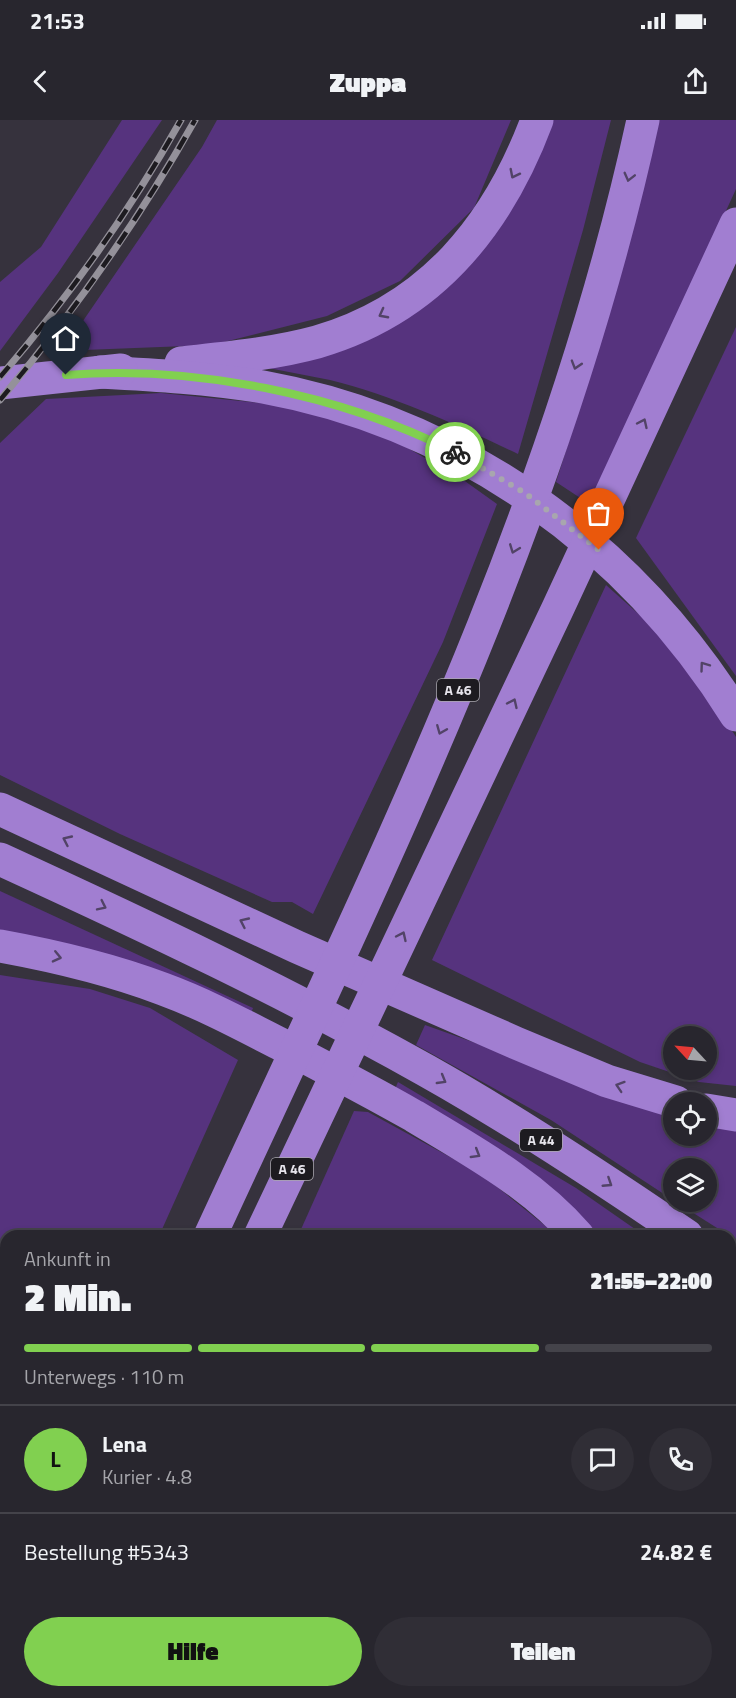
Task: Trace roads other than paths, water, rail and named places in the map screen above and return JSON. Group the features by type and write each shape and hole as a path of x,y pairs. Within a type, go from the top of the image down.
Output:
{"highway":[{"path":"0,383 234,357 299,346 334,336 384,314 433,280 463,252 477,234 512,177 537,120"},
{"name":"A 46","path":"213,1230 407,809 499,588 551,447 615,234 643,120"},
{"name":"A 46","path":"263,1230 577,568 736,224"},
{"path":"100,372 212,380 300,396 399,426 470,459 525,493 585,538 617,567 656,607 692,650 736,715"},
{"path":"0,809 297,947 587,1073 617,1085 663,1098"},
{"name":"A 44","path":"0,859 149,929 391,1051 535,1136 678,1230"},
{"path":"0,946 65,959 129,977 184,997 256,1031 372,1092 509,1174 551,1207 572,1230"},
{"path":"276,1230 323,1103"},
{"path":"717,1112 736,1115"}],"railway":[{"path":"0,377 97,253 141,187 181,120"},
{"path":"0,400 54,333 104,264 151,194 195,120"}]}
